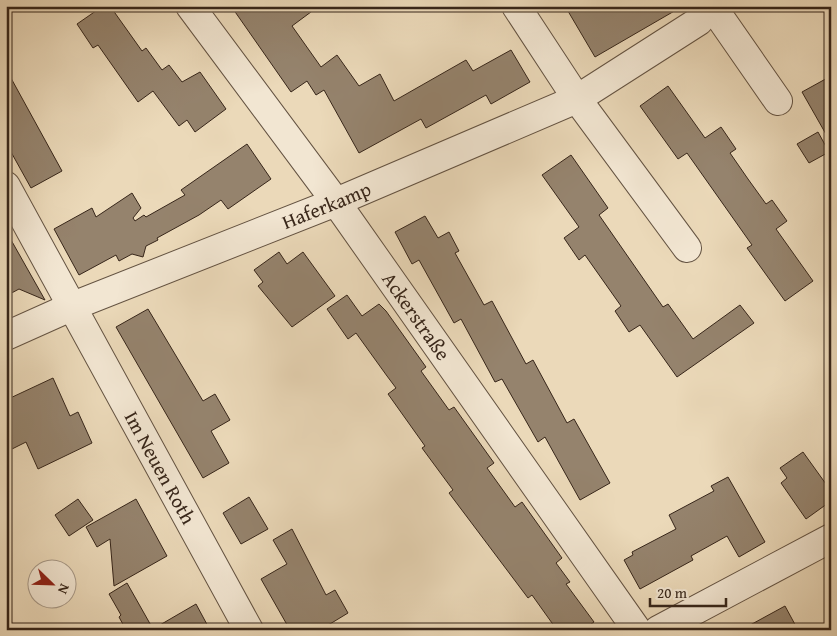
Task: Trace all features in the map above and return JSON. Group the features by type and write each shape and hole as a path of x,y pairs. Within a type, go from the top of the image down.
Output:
{"street":[{"name":"Ackerstraße","path":"190,6 336,202 637,630"},
{"path":"516,6 577,99 687,248"},
{"name":"Haferkamp","path":"6,336 73,306 336,202 577,99 699,21 711,6 778,101"},
{"path":"6,186 73,306"},
{"name":"Im Neuen Roth","path":"73,306 249,630"},
{"path":"658,630 691,622 831,538"}],"building":[{"path":"103,6 110,6 142,51 146,48 162,70 169,65 182,82 200,72 226,109 195,132 187,120 179,126 153,91 138,102 98,45 93,48 77,24"},
{"path":"231,6 319,6 292,26 321,67 337,55 359,86 380,74 394,101 466,60 473,71 511,50 530,82 491,104 486,95 426,128 421,119 359,153 324,90 316,95 307,81 291,92"},
{"path":"565,6 683,6 595,57"},
{"path":"6,69 62,171 31,188 6,143 6,140 11,137 6,127"},
{"path":"831,76 831,143 802,92"},
{"path":"668,86 705,138 721,127 736,149 730,153 748,179 766,204 772,200 787,221 776,229 813,281 785,301 747,248 752,245 687,153 678,159 640,106"},
{"path":"818,132 829,152 809,163 797,144"},
{"path":"247,144 271,179 228,209 221,200 199,215 157,238 158,240 146,246 143,257 132,254 119,261 116,255 79,275 54,229 92,208 96,217 132,193 141,208 133,218 135,221 144,215 146,217 185,195 181,190"},
{"path":"571,155 608,208 599,215 663,307 668,304 693,339 740,305 754,323 677,377 640,325 629,332 615,311 621,306 585,255 579,260 564,238 579,227 542,175"},
{"path":"425,216 438,238 449,232 459,251 455,253 484,305 492,301 526,364 533,360 567,423 574,419 610,483 580,500 545,437 538,442 502,379 495,382 461,319 454,323 419,260 412,264 395,232"},
{"path":"6,231 45,300 19,289 6,296"},
{"path":"279,252 287,264 303,252 335,296 292,327 258,286 263,282 254,270"},
{"path":"347,295 362,316 379,304 386,311 426,367 421,371 449,410 454,407 494,463 487,468 515,507 522,502 562,558 556,563 570,582 566,584 594,622 583,630 557,630 532,595 528,598 449,493 453,490 422,448 425,446 388,394 396,388 356,333 348,339 327,309"},
{"path":"148,309 203,401 215,394 230,420 211,431 229,463 203,478 116,327"},
{"path":"53,378 70,416 78,412 92,443 38,469 26,442 6,452 6,400"},
{"path":"803,452 831,491 831,501 806,519 781,483 787,478 780,468"},
{"path":"728,477 765,542 739,557 727,536 691,556 693,560 640,589 624,560 633,555 632,552 676,529 669,515 714,491 711,486"},
{"path":"249,497 268,529 241,544 223,513"},
{"path":"78,499 93,520 69,536 55,515"},
{"path":"136,499 167,556 114,586 110,539 97,547 86,527"},
{"path":"292,529 326,595 335,590 348,613 320,630 290,630 261,579 287,564 273,540"},
{"path":"127,583 153,629 196,604 210,630 126,630 119,617 121,615 109,594"},
{"path":"785,606 798,630 741,630"}]}
